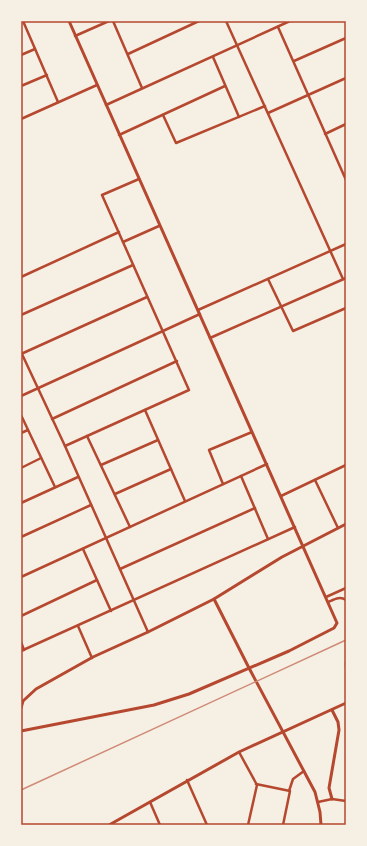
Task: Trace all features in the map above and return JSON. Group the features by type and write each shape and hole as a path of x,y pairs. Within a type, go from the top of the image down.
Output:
{"street":[{"path":"23,21 58,102"},
{"path":"21,731 154,705 189,694 289,651 332,630 336,627 337,623 68,21"},
{"path":"75,36 109,21"},
{"path":"113,21 142,88"},
{"path":"128,54 199,21"},
{"path":"210,338 344,279 226,21"},
{"path":"106,104 290,21"},
{"path":"278,27 346,180"},
{"path":"294,61 346,38"},
{"path":"21,55 35,49"},
{"path":"213,57 239,117"},
{"path":"21,86 47,75"},
{"path":"268,113 346,78"},
{"path":"21,119 97,85"},
{"path":"119,135 225,86"},
{"path":"163,115 176,143 265,106"},
{"path":"325,134 346,124"},
{"path":"65,446 189,390 102,195 139,179"},
{"path":"123,242 159,226"},
{"path":"21,277 119,232"},
{"path":"198,310 346,244"},
{"path":"21,315 133,265"},
{"path":"268,279 293,330 346,308"},
{"path":"148,296 21,353 65,446 148,632"},
{"path":"21,396 200,314"},
{"path":"52,419 176,361"},
{"path":"145,410 186,501"},
{"path":"21,415 55,487"},
{"path":"21,433 28,430"},
{"path":"223,484 209,450 252,432"},
{"path":"87,436 130,527"},
{"path":"101,465 158,440"},
{"path":"21,468 41,458"},
{"path":"21,577 267,464"},
{"path":"281,496 346,465"},
{"path":"115,494 171,469"},
{"path":"21,503 78,476"},
{"path":"241,476 268,539"},
{"path":"315,480 338,528"},
{"path":"21,536 91,505"},
{"path":"120,569 255,508"},
{"path":"21,708 22,699 36,689 92,658 214,599 282,557 346,524"},
{"path":"21,651 295,527"},
{"path":"83,548 111,611"},
{"path":"21,616 97,580"},
{"path":"326,597 346,588"},
{"path":"328,602 338,598 346,600"},
{"path":"214,599 282,732 315,792 318,802 320,825"},
{"path":"78,626 92,658"},
{"path":"21,642 24,650"},
{"path":"346,662 346,667"},
{"path":"112,824 187,780 239,752 346,703"},
{"path":"332,710 338,722 339,730 329,788 332,799"},
{"path":"239,752 256,784 248,825"},
{"path":"284,825 292,779 304,771"},
{"path":"187,780 207,825"},
{"path":"256,784 289,791"},
{"path":"318,802 332,799 346,801"},
{"path":"150,802 160,825"}],"railway":[{"path":"21,790 346,640"}]}
